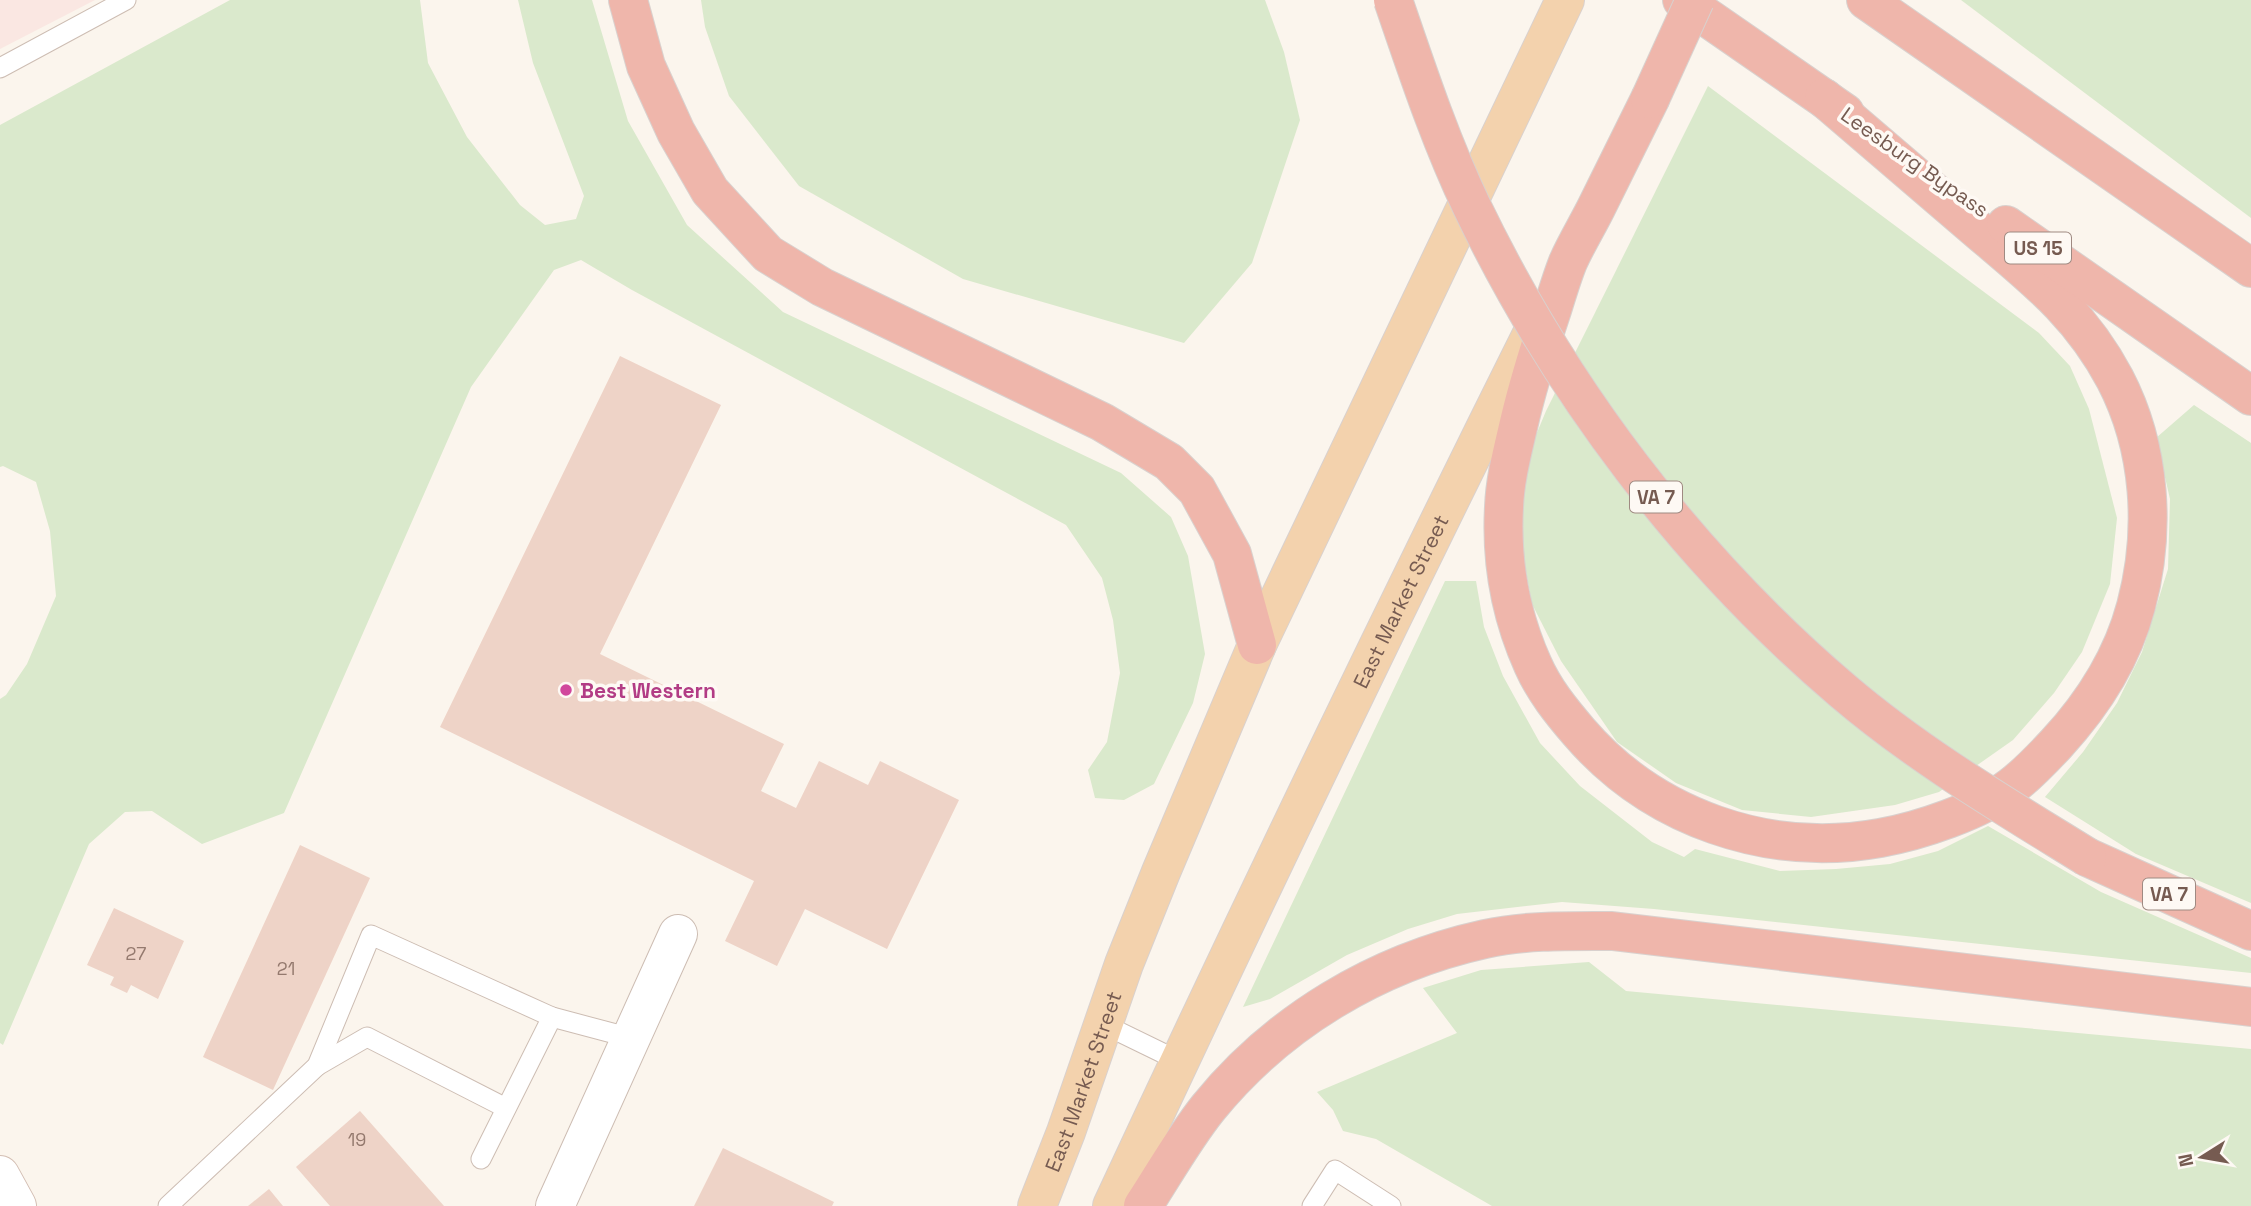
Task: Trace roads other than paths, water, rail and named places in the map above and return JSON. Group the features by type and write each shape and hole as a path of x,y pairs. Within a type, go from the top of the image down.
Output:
{"highway":[{"path":"628,0 646,66 676,132 710,191 768,254 822,287 1102,422 1170,462 1197,490 1232,554 1257,645"},
{"name":"VA 7","path":"1393,0 1432,115 1472,207 1523,303 1578,391 1637,474 1718,573 1843,691 1926,756 2087,857 2251,931"},
{"name":"Leesburg Bypass","path":"1682,0 2251,396"},
{"name":"East Market Street","path":"1568,263 1650,99 1695,0"},
{"path":"1866,0 2251,268"},
{"path":"1568,263 1528,382 1506,481 1504,506 1504,561 1514,614 1534,666 1558,708 1598,754 1642,789 1688,815 1743,834 1795,843 1852,843 1905,833 1954,817 2009,789 2077,722 2108,676 2129,630 2144,575 2149,522 2146,477 2135,428 2117,383 2093,341 2059,300 1824,98"},
{"path":"1143,1206 1208,1109 1252,1060 1303,1018 1369,979 1422,956 1486,939 1549,931 1612,931 2251,1007"}],"main road":[{"name":"East Market Street","path":"1037,1206 1161,872 1257,645 1565,0"},
{"name":"East Market Street","path":"1112,1206 1433,533 1568,263"}],"street":[{"path":"555,1206 678,934"},
{"path":"0,1175 18,1206"}],"lane":[{"path":"0,68 126,0"},
{"path":"317,1066 371,934 552,1017 631,1038"},
{"path":"481,1158 552,1017"},
{"path":"1103,1024 1179,1061"},
{"path":"169,1206 317,1066 367,1037 506,1108"},
{"path":"1312,1206 1335,1170 1391,1206"}],"place":[{"name":"Best Western","path":"566,690"}]}
